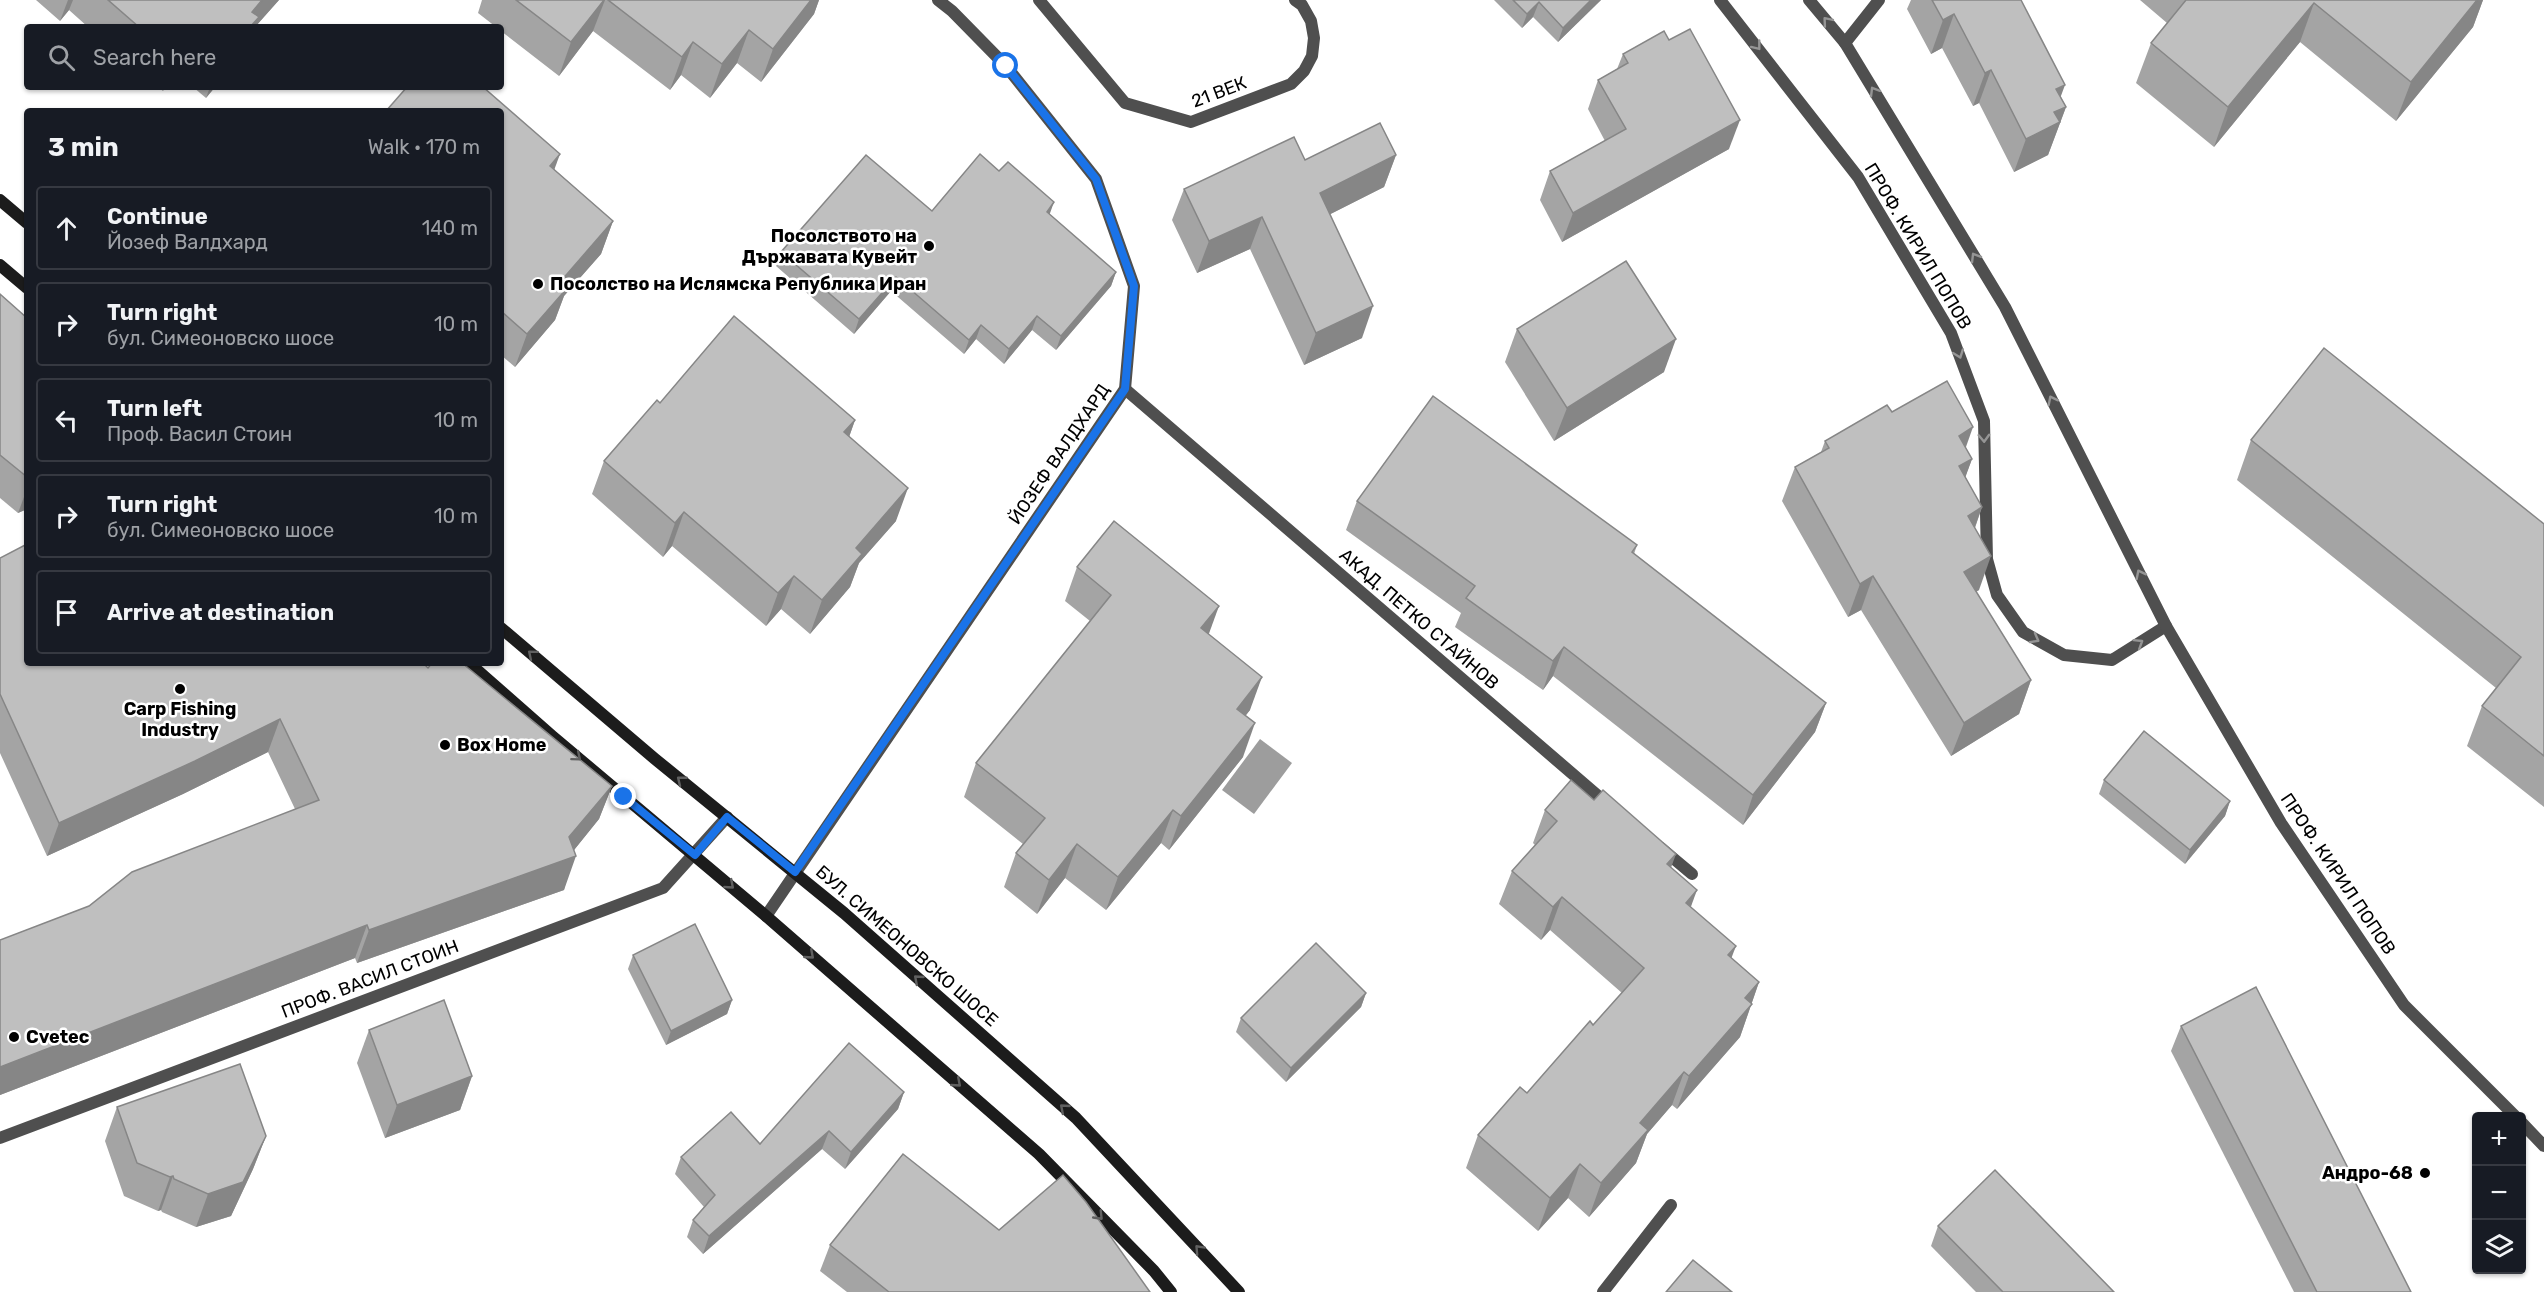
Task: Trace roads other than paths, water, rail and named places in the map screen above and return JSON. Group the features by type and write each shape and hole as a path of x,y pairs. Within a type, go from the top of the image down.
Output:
{"main road":[{"path":"0,200 24,221"},
{"path":"0,265 24,285"},
{"name":"БУЛ. СИМЕОНОВСКО ШОСЕ","path":"504,631 795,872 1076,1118 1239,1292"},
{"path":"472,666 766,916 1039,1154 1154,1271 1171,1292"}],"street":[{"name":"ЙОЗЕФ ВАЛДХАРД","path":"766,916 1125,389 1134,286 1096,179 1006,66 952,11 938,0"},
{"name":"21 ВЕК","path":"1039,0 1125,103 1191,122 1291,84 1304,71 1312,56 1314,38 1311,21 1302,5 1295,0"},
{"name":"ПРОФ. КИРИЛ ПОПОВ","path":"1720,0 1858,177 1951,333 1984,422 1987,559 1997,595 2023,632 2064,655 2112,660 2166,626"},
{"name":"ПРОФ. КИРИЛ ПОПОВ","path":"1809,0 1845,43 2005,308 2166,626 2281,823 2404,1005 2511,1112"},
{"path":"1845,43 1879,0"},
{"name":"АКАД. ПЕТКО СТАЙНОВ","path":"1125,389 1621,815"},
{"name":"ПРОФ. ВАСИЛ СТОИН","path":"0,1138 663,888 727,817"},
{"path":"1648,837 1692,874"},
{"path":"2526,1127 2544,1146"},
{"path":"1603,1292 1671,1205"}],"place":[{"name":"Посолството на Държавата Кувейт","path":"929,246"},
{"name":"Посолство на Ислямска Република Иран","path":"538,284"},
{"name":"Carp Fishing Industry","path":"180,689"},
{"name":"Box Home","path":"445,745"},
{"name":"Cvetec","path":"14,1037"},
{"name":"Андро-68","path":"2425,1173"}]}
